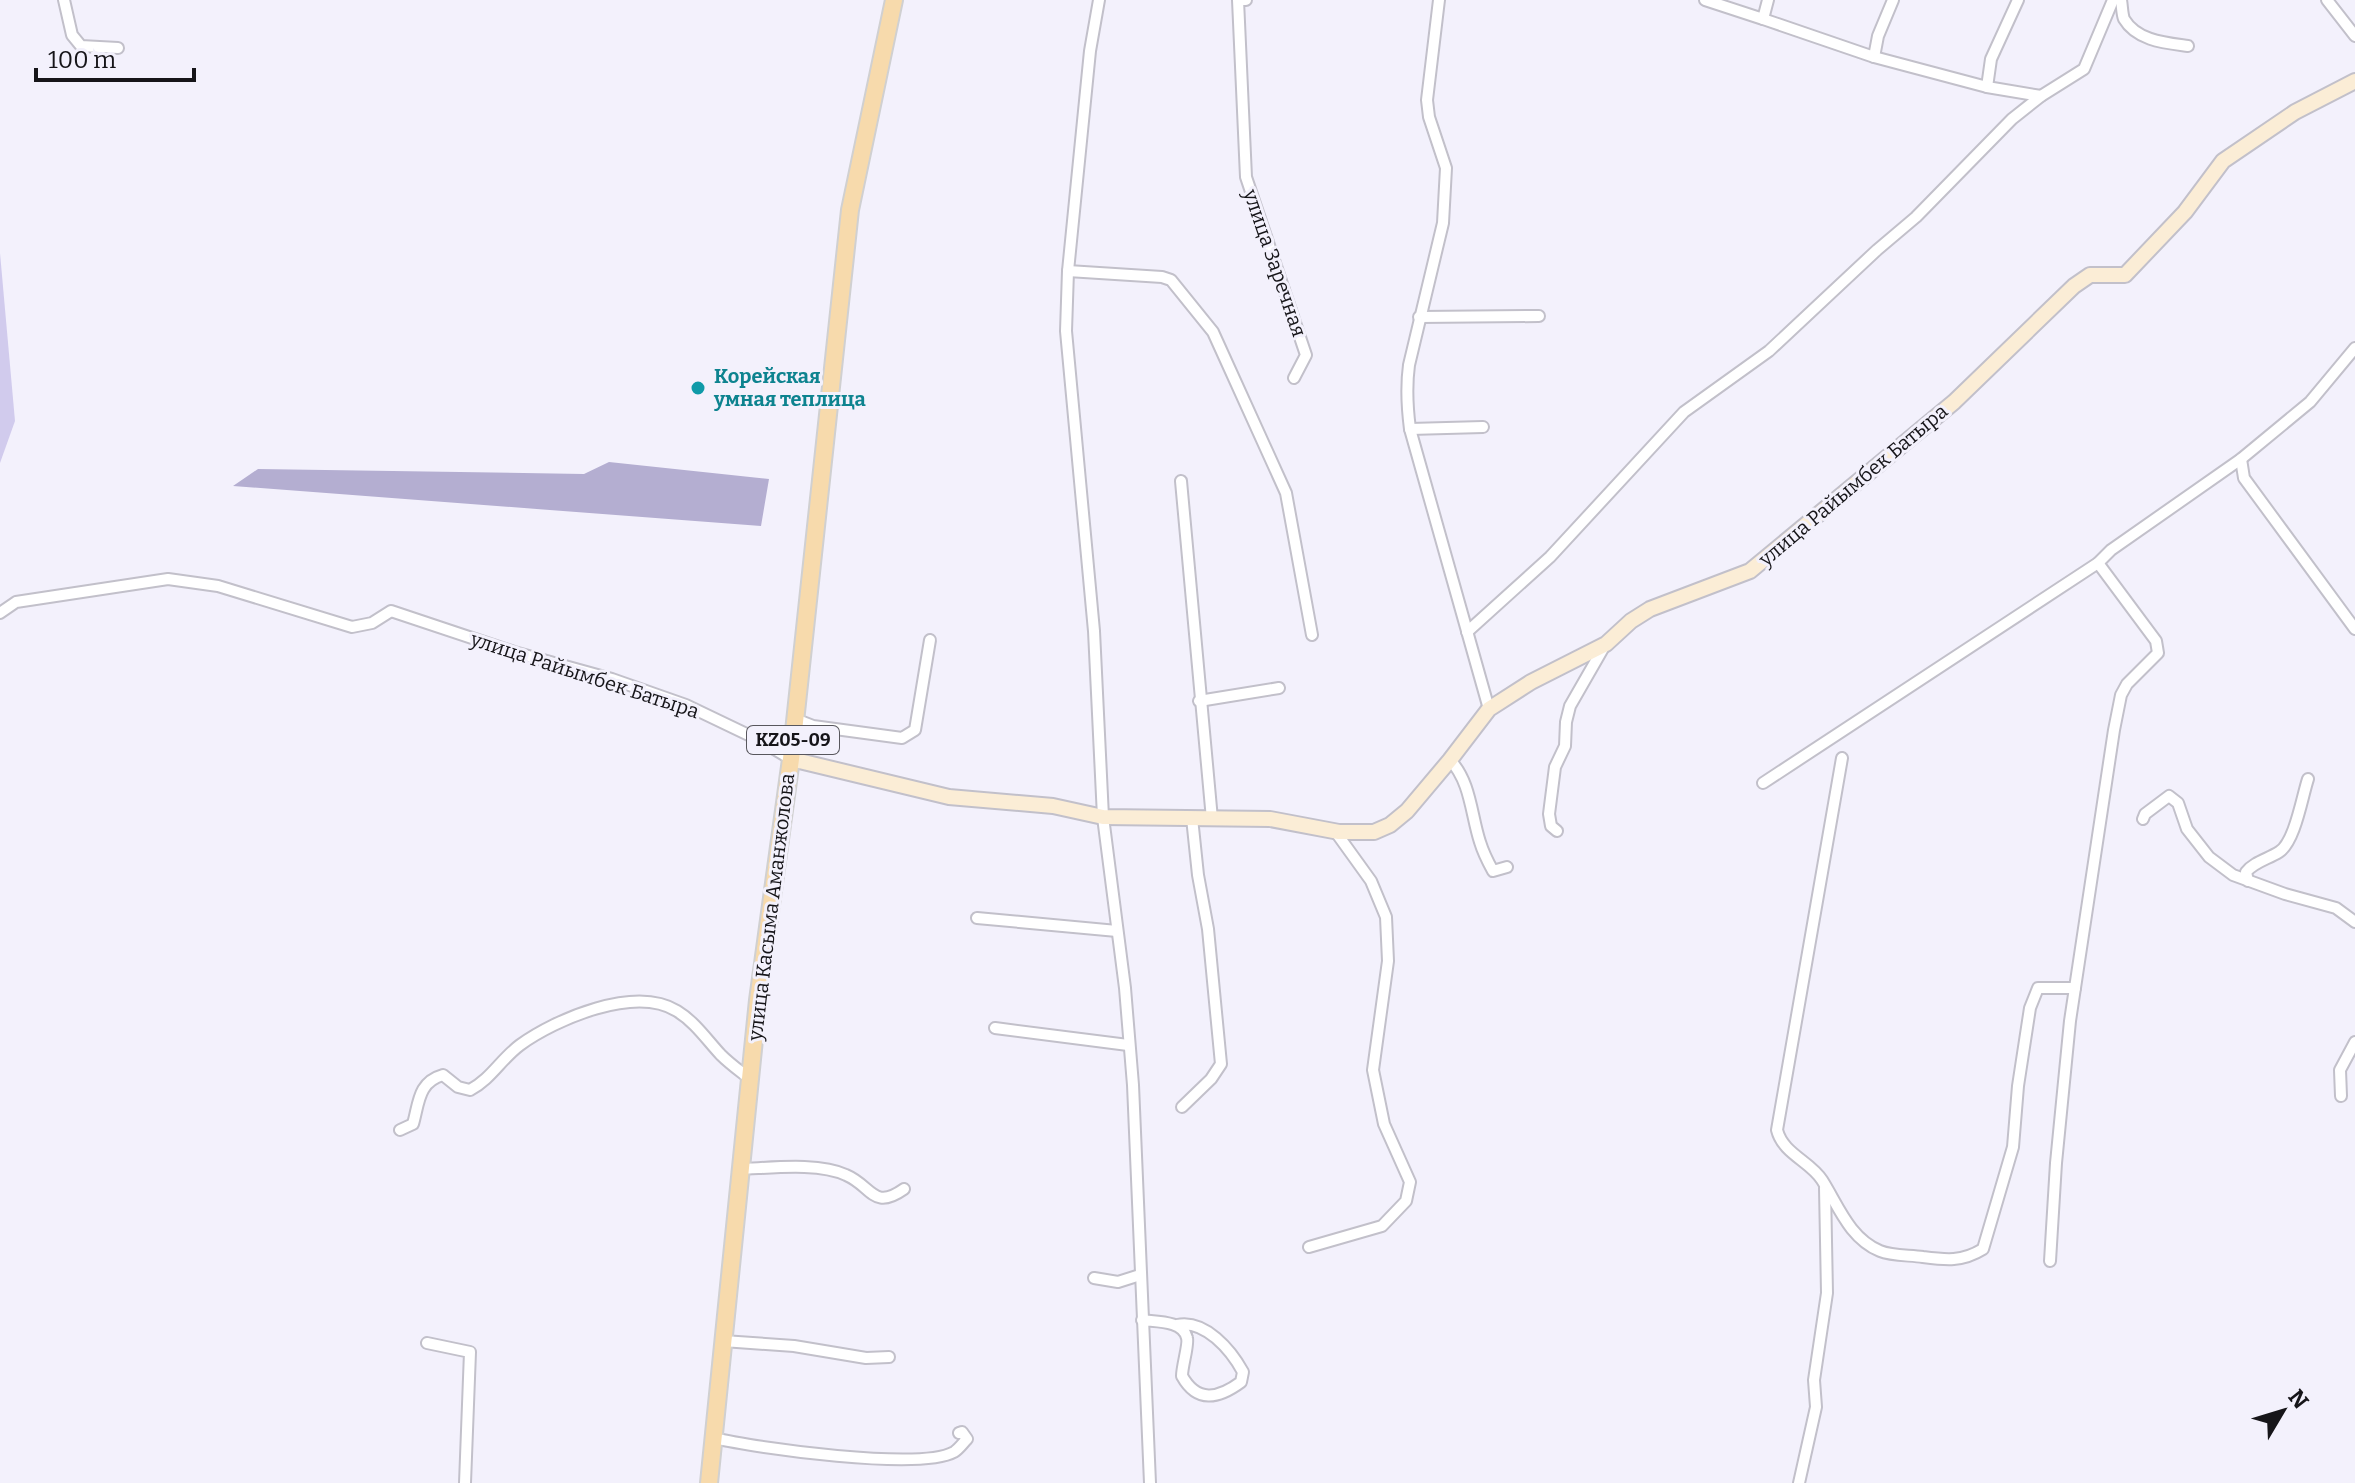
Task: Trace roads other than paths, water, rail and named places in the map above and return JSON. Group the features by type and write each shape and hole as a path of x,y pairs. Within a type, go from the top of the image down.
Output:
{"main road":[{"name":"улица Касыма Аманжолова","path":"709,1483 758,1000 791,759 850,210 894,0"}],"street":[{"path":"64,0 72,35 81,46 118,48"},
{"path":"1099,0 1090,51 1068,271 1066,331 1094,631 1103,817 1125,988 1133,1085 1150,1483"},
{"path":"1238,0 1246,0"},
{"name":"улица Заречная","path":"1238,0 1246,177 1306,355 1294,378"},
{"path":"1439,0 1427,100 1429,117 1446,168 1443,223 1419,317 1406,388 1410,429 1489,709"},
{"path":"1705,0 1874,57 1987,87 2041,96"},
{"path":"1763,19 1768,0"},
{"path":"1874,57 1878,36 1893,0"},
{"path":"1987,87 1991,59 2018,0"},
{"path":"1467,632 1550,557 1684,412 1769,351 1956,179 2012,119 2084,69 2113,0"},
{"path":"2121,0 2124,18 2136,31 2155,41 2188,46"},
{"path":"2327,0 2355,36"},
{"name":"улица Райымбек Батыра","path":"0,613 16,602 168,579 218,586 352,627 372,623 391,611 686,705 791,759 949,797 1053,806 1103,817 1270,819 1335,831 1374,832 1390,825 1407,811 1489,709 1531,682 1606,644 1631,621 1650,609 1750,571 1954,402 2074,286 2090,275 2125,275 2178,220 2223,161 2295,112 2355,81"},
{"path":"1068,271 1171,280 1213,332 1286,493 1312,635"},
{"path":"1419,317 1539,316"},
{"path":"1763,783 2098,563 2111,550 2241,459 2310,402 2355,348"},
{"path":"1410,429 1483,427"},
{"path":"2241,459 2244,478 2355,629"},
{"path":"1181,481 1212,819"},
{"path":"2050,1261 2070,1021 2121,695 2127,684 2158,653 2156,641 2098,563"},
{"path":"795,719 813,726 902,738 915,730 930,640"},
{"path":"1557,831 1551,826 1549,814 1555,767 1565,746 1566,722 1581,684 1606,644"},
{"path":"1199,701 1279,688"},
{"path":"1842,758 1777,1130 1783,1144 1823,1181 1843,1220 1861,1238 1880,1251 1952,1261 1972,1256 1983,1249 2013,1147 2018,1086 2030,1008 2038,988 2075,988"},
{"path":"1450,760 1459,769 1480,844 1493,871 1507,867"},
{"path":"2248,881 2246,872 2250,866 2283,850 2293,829 2308,779"},
{"path":"2143,819 2169,796 2178,803 2187,829 2209,857 2233,875 2336,908 2355,922"},
{"path":"1182,1107 1211,1079 1221,1064 1208,929 1192,818"},
{"path":"1309,1247 1382,1226 1406,1201 1410,1182 1384,1124 1373,1070 1388,961 1386,917 1371,881 1335,831"},
{"path":"977,918 1117,931"},
{"path":"400,1130 413,1124 422,1090 437,1076 443,1075 458,1087 470,1090 491,1076 517,1047 528,1040 565,1021 610,1004 655,1004 672,1009 750,1079"},
{"path":"995,1028 1128,1045"},
{"path":"2341,1096 2340,1070 2355,1042"},
{"path":"741,1169 818,1169 846,1175 878,1199 892,1198 904,1189"},
{"path":"1799,1483 1816,1407 1816,1351 1827,1293 1825,1188"},
{"path":"1094,1278 1118,1282 1140,1275"},
{"path":"1142,1320 1177,1325 1185,1323 1217,1339 1235,1357 1243,1372 1241,1382 1231,1390 1207,1396 1193,1392 1182,1376 1188,1339 1177,1325"},
{"path":"723,1341 794,1346 866,1358 889,1357"},
{"path":"427,1343 470,1352 465,1483"},
{"path":"714,1438 771,1449 921,1460 956,1451 967,1439 962,1432 959,1433"}],"place":[{"name":"Корейская умная теплица","path":"698,388"}]}
